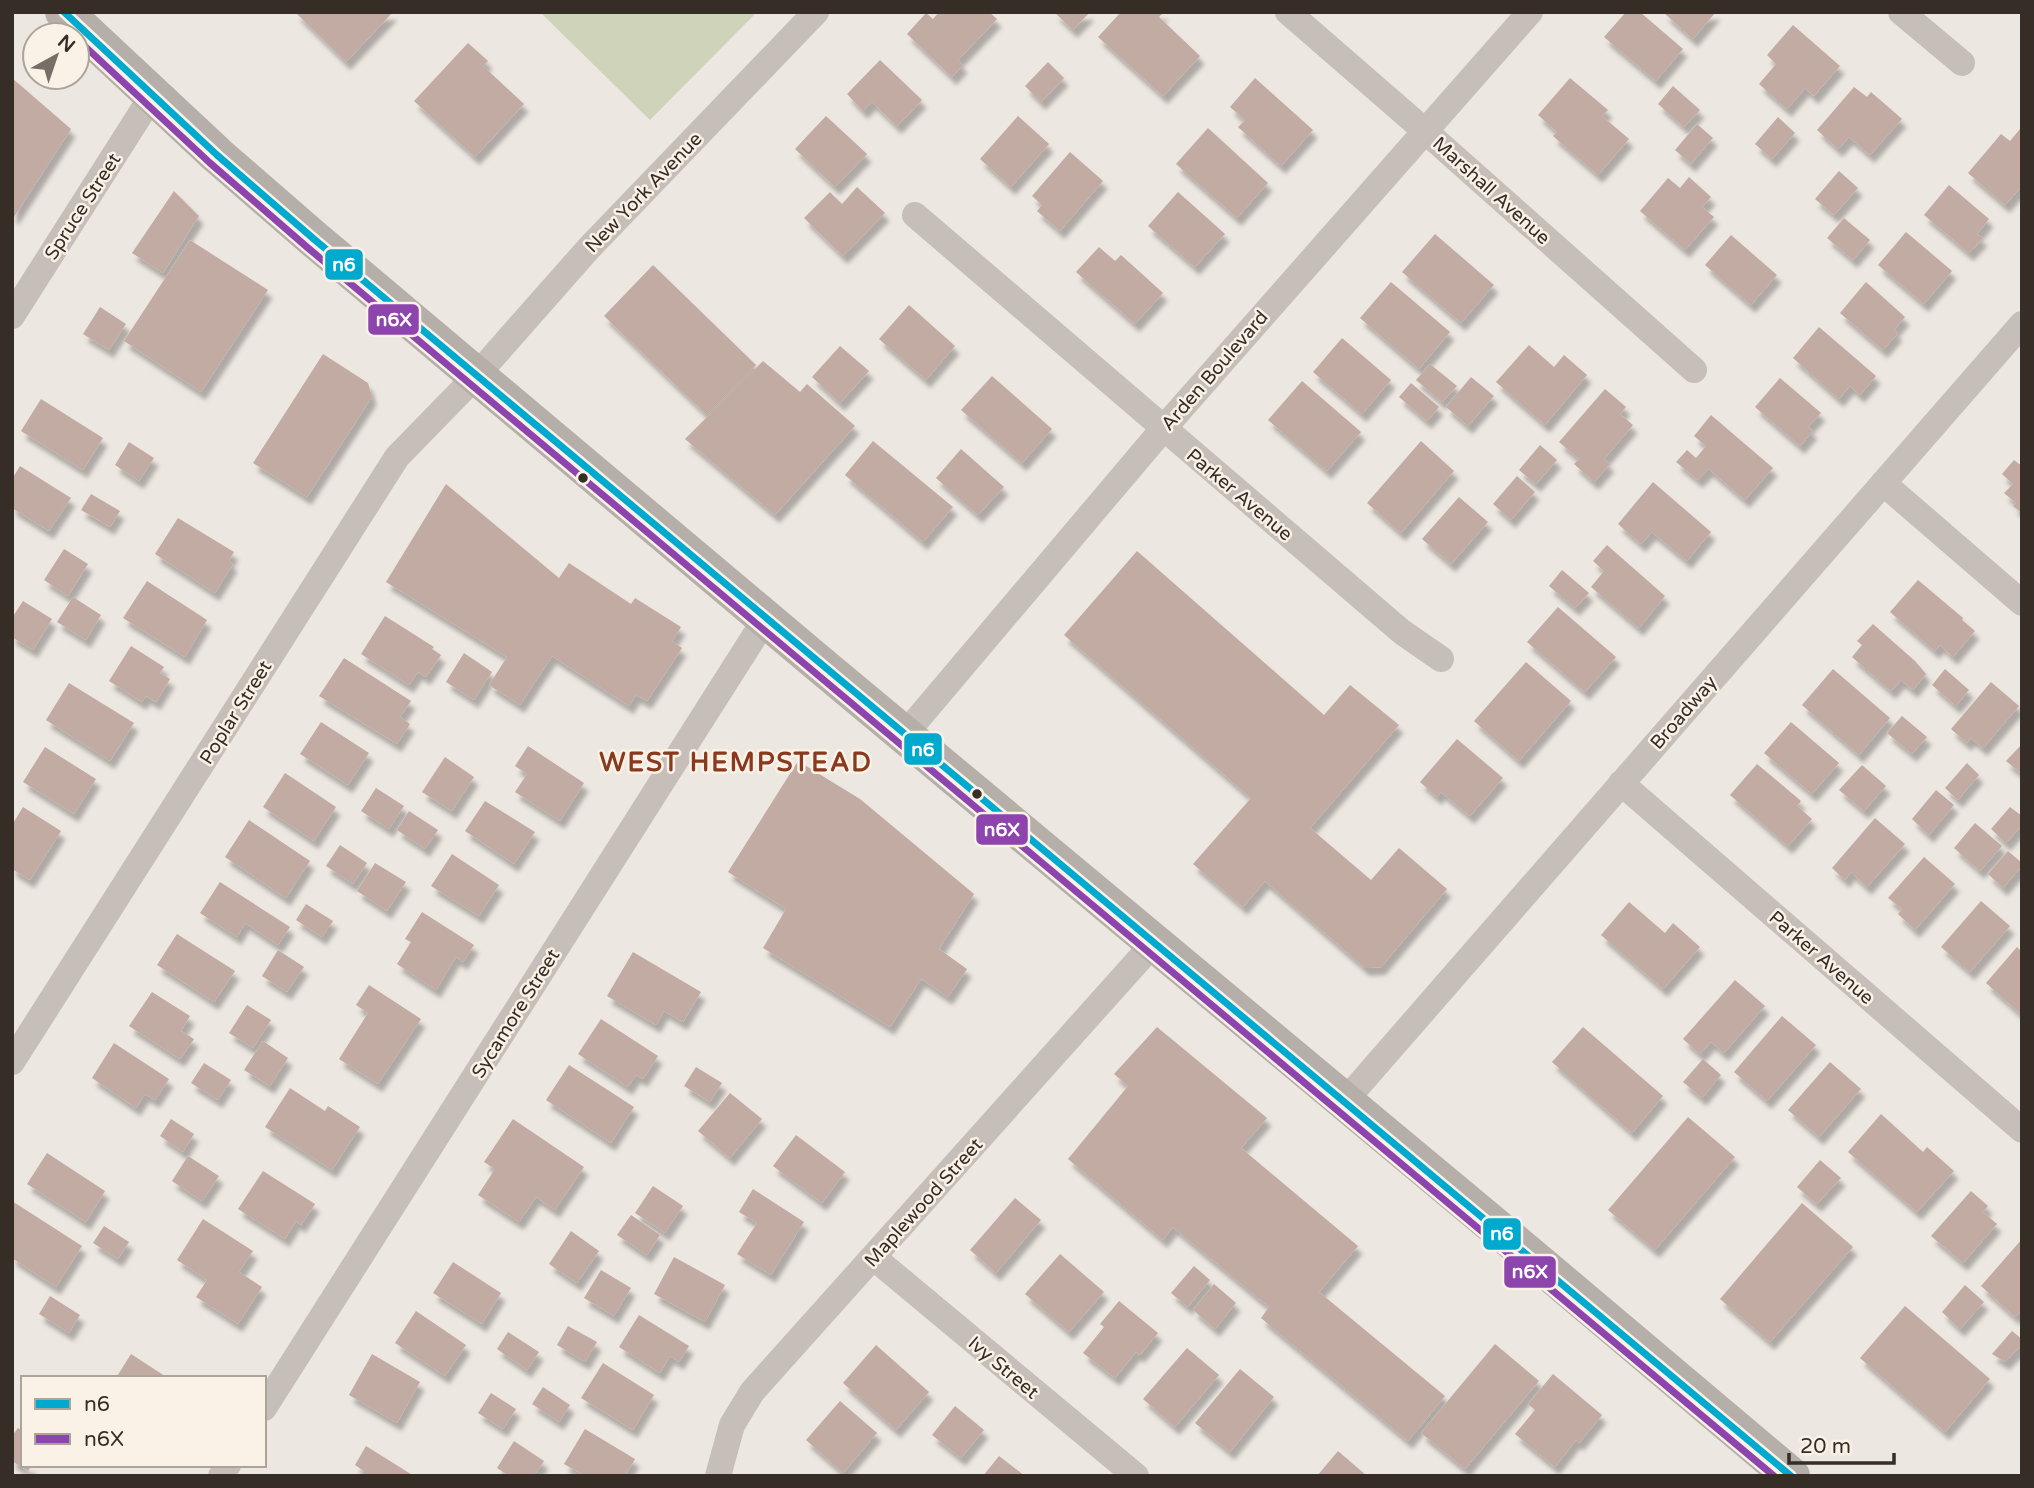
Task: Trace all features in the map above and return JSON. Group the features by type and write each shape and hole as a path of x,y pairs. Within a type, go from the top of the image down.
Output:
{"main road":[{"path":"64,12 256,190 1791,1476"}],"street":[{"name":"New York Avenue","path":"476,376 589,248 816,12"},
{"name":"Marshall Avenue","path":"1288,12 1694,370"},
{"name":"Arden Boulevard","path":"905,734 1163,429 1530,12"},
{"path":"1901,12 1962,63"},
{"name":"Spruce Street","path":"12,316 152,96"},
{"name":"Parker Avenue","path":"915,215 1402,632 1441,659"},
{"name":"Broadway","path":"1344,1102 2022,324"},
{"name":"Poplar Street","path":"12,1062 397,457 476,376"},
{"path":"1883,483 2022,603"},
{"name":"Sycamore Street","path":"266,1405 766,618"},
{"name":"Parker Avenue","path":"1621,783 2022,1130"},
{"name":"Maplewood Street","path":"718,1476 732,1425 752,1392 1154,943"},
{"name":"Ivy Street","path":"873,1257 1136,1476"}],"green space":[{"path":"540,12 757,12 650,120"}],"building":[{"path":"295,12 393,12 346,62"},
{"path":"939,12 989,12 997,19 958,60 963,65 952,77 907,34 926,13 933,19"},
{"path":"1054,12 1090,12 1073,30"},
{"path":"1121,12 1164,12 1159,17 1200,56 1163,96 1098,37"},
{"path":"1626,12 1640,12 1683,49 1656,81 1604,37"},
{"path":"1663,12 1716,12 1693,39"},
{"path":"1793,25 1840,66 1814,96 1805,88 1787,109 1759,84 1776,64 1767,55"},
{"path":"468,43 488,61 483,66 524,104 475,157 414,101"},
{"path":"880,60 922,100 897,126 872,102 863,111 847,94"},
{"path":"1048,62 1064,78 1041,102 1025,86"},
{"path":"12,78 21,86 21,91 27,91 71,129 14,217"},
{"path":"1255,78 1313,130 1281,166 1238,127 1245,120 1230,107"},
{"path":"1570,78 1608,110 1602,116 1629,139 1598,175 1553,136 1557,132 1538,115"},
{"path":"1673,86 1700,110 1684,127 1658,104"},
{"path":"1854,87 1867,97 1871,92 1902,119 1870,155 1849,137 1838,149 1817,130"},
{"path":"826,116 867,154 835,187 795,149"},
{"path":"1018,116 1049,144 1011,187 980,159"},
{"path":"1778,117 1795,133 1772,159 1755,144"},
{"path":"1697,124 1713,138 1691,164 1675,150"},
{"path":"1208,128 1268,183 1237,218 1176,164"},
{"path":"2020,129 2022,186 2005,205 1968,173 2001,134 2010,141"},
{"path":"1070,152 1103,181 1060,231 1037,211 1042,205 1032,196"},
{"path":"1839,171 1858,188 1834,215 1815,199"},
{"path":"1689,177 1711,197 1702,207 1714,217 1685,250 1640,211 1668,178 1680,188"},
{"path":"1949,185 1989,219 1977,234 1983,238 1969,253 1924,215"},
{"path":"857,187 885,213 843,256 804,218 830,192 842,204"},
{"path":"174,191 199,216 163,273 132,253"},
{"path":"1178,192 1225,234 1195,267 1148,226"},
{"path":"1844,218 1870,240 1853,260 1827,238"},
{"path":"1906,232 1952,271 1924,304 1878,265"},
{"path":"1435,234 1494,285 1461,323 1402,272"},
{"path":"1731,235 1777,275 1751,305 1705,265"},
{"path":"190,240 268,290 201,392 124,341"},
{"path":"1099,247 1115,261 1121,255 1163,293 1135,324 1076,272"},
{"path":"653,265 756,365 707,415 604,316"},
{"path":"1391,282 1450,332 1419,369 1360,318"},
{"path":"1866,282 1905,317 1894,330 1898,333 1883,350 1840,313"},
{"path":"909,305 955,346 926,380 879,339"},
{"path":"100,307 126,324 109,350 83,334"},
{"path":"1819,327 1876,376 1860,395 1850,386 1839,399 1793,358"},
{"path":"1342,338 1391,380 1362,414 1313,372"},
{"path":"1529,345 1554,367 1564,355 1587,375 1545,425 1496,382"},
{"path":"840,346 869,371 840,403 812,377"},
{"path":"323,354 368,383 372,397 307,497 253,463"},
{"path":"763,361 800,392 807,384 855,426 775,515 685,439"},
{"path":"1430,364 1457,386 1442,402 1416,380"},
{"path":"992,376 1052,429 1022,463 961,410"},
{"path":"1471,377 1494,396 1468,426 1446,407"},
{"path":"1780,378 1821,413 1808,427 1813,431 1800,446 1755,407"},
{"path":"1302,381 1361,432 1327,471 1268,420"},
{"path":"1411,383 1439,407 1427,421 1399,397"},
{"path":"1605,389 1626,407 1620,414 1633,425 1604,459 1610,464 1594,482 1574,464 1579,459 1559,442"},
{"path":"41,399 103,438 83,470 21,431"},
{"path":"1711,415 1773,468 1745,500 1709,469 1698,480 1676,462 1687,450 1696,458 1706,446 1694,436"},
{"path":"873,441 953,507 923,542 845,475"},
{"path":"1421,441 1454,471 1401,533 1367,503"},
{"path":"129,442 154,458 139,481 115,465"},
{"path":"1540,445 1557,460 1536,484 1519,470"},
{"path":"961,449 1004,487 978,515 936,478"},
{"path":"2014,460 2022,466 2022,513 2013,506 2016,503 2004,493 2013,484 2002,474"},
{"path":"20,466 71,498 49,531 12,508 12,479"},
{"path":"1517,476 1535,492 1511,520 1493,504"},
{"path":"1653,482 1711,532 1687,561 1652,532 1641,544 1618,524"},
{"path":"446,484 559,578 569,563 631,604 635,598 681,627 672,641 682,648 647,701 636,695 629,706 552,656 520,705 489,685 507,657 386,582"},
{"path":"91,494 120,511 110,527 81,510"},
{"path":"1459,497 1488,522 1451,564 1422,539"},
{"path":"178,518 234,552 229,560 233,564 215,593 155,554"},
{"path":"1607,545 1665,596 1639,628 1591,587 1604,571 1593,561"},
{"path":"64,549 88,564 68,596 44,580"},
{"path":"1137,551 1324,715 1350,685 1399,725 1310,828 1371,880 1399,848 1447,889 1381,967 1365,968 1265,881 1243,907 1193,864 1251,798 1064,635"},
{"path":"1562,570 1589,593 1575,608 1549,586"},
{"path":"1918,580 1975,631 1953,657 1940,645 1935,651 1890,612"},
{"path":"147,581 207,620 185,657 123,618"},
{"path":"73,597 101,615 86,640 57,622"},
{"path":"23,601 52,619 33,650 12,637 12,618"},
{"path":"1558,607 1616,657 1585,692 1527,642"},
{"path":"385,616 434,647 432,649 441,655 426,677 418,672 409,685 361,654"},
{"path":"1873,624 1926,674 1913,690 1901,680 1891,691 1852,657 1862,645 1857,641"},
{"path":"131,646 164,667 160,673 170,679 156,702 146,696 142,702 109,681"},
{"path":"464,653 492,672 474,700 446,682"},
{"path":"344,658 411,701 400,717 410,724 397,744 319,696"},
{"path":"1526,662 1571,701 1519,761 1474,721"},
{"path":"1833,669 1890,718 1859,755 1802,705"},
{"path":"1945,669 1969,690 1956,706 1932,685"},
{"path":"1991,682 2019,706 1983,748 1971,738 1967,743 1951,729"},
{"path":"69,683 134,723 110,761 46,720"},
{"path":"1902,716 1927,737 1912,754 1887,733"},
{"path":"321,722 369,753 348,785 300,754"},
{"path":"1791,722 1839,763 1812,794 1764,753"},
{"path":"1457,739 1503,778 1470,816 1441,792 1437,797 1420,782"},
{"path":"2022,744 2022,774 2006,761"},
{"path":"528,746 584,783 560,821 515,792 527,774 515,766"},
{"path":"45,747 96,779 74,814 23,782"},
{"path":"445,757 474,777 452,811 422,792"},
{"path":"798,761 860,799 974,894 939,949 967,969 948,997 921,979 890,1027 763,948 786,909 728,872"},
{"path":"1967,763 1979,775 1958,800 1945,788"},
{"path":"1757,764 1801,801 1797,806 1812,819 1788,846 1730,795"},
{"path":"1862,765 1886,786 1864,811 1839,790"},
{"path":"285,773 336,807 314,841 263,807"},
{"path":"376,788 404,806 389,829 361,811"},
{"path":"1936,790 1954,805 1929,835 1912,819"},
{"path":"485,801 535,832 514,864 465,831"},
{"path":"23,807 61,831 30,880 12,869 12,825"},
{"path":"2010,807 2022,816 2022,825 2006,843 1991,829"},
{"path":"409,811 438,830 425,849 397,830"},
{"path":"1875,818 1905,844 1867,887 1851,872 1845,880 1832,868"},
{"path":"249,820 310,861 286,898 225,857"},
{"path":"1975,823 2002,846 1980,871 1954,848"},
{"path":"340,845 367,863 353,884 326,866"},
{"path":"2008,851 2022,866 2003,888 1988,874"},
{"path":"452,854 499,885 479,916 431,886"},
{"path":"1924,857 1955,884 1915,930 1898,914 1902,909 1888,898"},
{"path":"375,863 406,882 387,911 357,891"},
{"path":"220,882 290,927 278,945 245,923 237,937 200,913"},
{"path":"1981,901 2010,926 1970,972 1941,947"},
{"path":"1629,902 1665,933 1673,923 1700,947 1663,989 1601,935"},
{"path":"306,904 333,921 322,937 296,920"},
{"path":"422,912 474,945 463,962 456,957 436,990 397,964 411,942 405,939"},
{"path":"177,934 235,971 214,1002 157,965"},
{"path":"2017,947 2022,952 2022,1015 1986,983"},
{"path":"278,950 304,967 287,992 262,976"},
{"path":"633,952 701,992 683,1022 664,1011 656,1025 607,996"},
{"path":"1735,980 1765,1006 1724,1053 1711,1042 1700,1054 1683,1039"},
{"path":"369,985 421,1019 378,1084 339,1059 368,1013 356,1005"},
{"path":"152,992 190,1016 181,1031 194,1039 180,1059 129,1026"},
{"path":"247,1005 271,1020 253,1048 229,1033"},
{"path":"1782,1016 1816,1045 1767,1101 1734,1072"},
{"path":"601,1019 658,1056 643,1079 636,1075 628,1087 578,1054"},
{"path":"1157,1027 1267,1118 1241,1148 1358,1246 1319,1292 1445,1396 1408,1441 1261,1318 1269,1307 1173,1227 1163,1240 1068,1159 1128,1086 1114,1074"},
{"path":"1583,1027 1663,1096 1632,1133 1552,1062"},
{"path":"263,1041 288,1058 270,1086 244,1070"},
{"path":"114,1043 169,1079 155,1100 145,1094 136,1108 92,1078"},
{"path":"1703,1059 1721,1075 1702,1098 1683,1082"},
{"path":"1830,1062 1861,1089 1819,1137 1788,1110"},
{"path":"204,1063 231,1080 218,1100 191,1083"},
{"path":"569,1065 634,1107 611,1143 546,1100"},
{"path":"696,1067 722,1083 710,1102 684,1086"},
{"path":"290,1088 325,1111 328,1106 360,1127 332,1170 265,1127"},
{"path":"730,1093 762,1119 730,1158 698,1131"},
{"path":"1881,1114 1923,1152 1927,1147 1954,1171 1917,1212 1848,1152"},
{"path":"1688,1117 1735,1157 1655,1250 1608,1210"},
{"path":"171,1119 194,1134 183,1152 160,1136"},
{"path":"513,1119 584,1167 555,1210 536,1197 519,1222 478,1195 495,1169 484,1162"},
{"path":"796,1135 845,1172 822,1203 773,1166"},
{"path":"47,1153 105,1191 86,1222 27,1184"},
{"path":"188,1156 219,1176 202,1201 172,1181"},
{"path":"1820,1160 1841,1178 1817,1204 1797,1187"},
{"path":"263,1171 315,1204 301,1225 296,1221 285,1239 238,1209"},
{"path":"653,1186 683,1206 665,1233 635,1213"},
{"path":"753,1189 804,1222 771,1275 737,1254 757,1223 739,1212"},
{"path":"1971,1191 1988,1206 1983,1212 1997,1224 1963,1263 1931,1236"},
{"path":"1015,1198 1041,1220 996,1273 970,1250"},
{"path":"12,1201 82,1246 56,1287 12,1258"},
{"path":"1802,1203 1853,1247 1770,1342 1720,1299"},
{"path":"631,1215 660,1235 647,1255 617,1235"},
{"path":"203,1219 253,1251 239,1272 262,1287 238,1324 196,1297 207,1280 177,1260"},
{"path":"104,1226 129,1242 118,1259 93,1243"},
{"path":"571,1231 599,1251 577,1283 549,1264"},
{"path":"2022,1239 2022,1309 2015,1317 1981,1286"},
{"path":"1060,1254 1104,1292 1069,1332 1025,1294"},
{"path":"674,1257 725,1285 705,1322 654,1294"},
{"path":"453,1262 501,1293 482,1324 433,1293"},
{"path":"1194,1266 1210,1280 1188,1307 1171,1293"},
{"path":"601,1270 631,1288 614,1316 584,1298"},
{"path":"1214,1284 1236,1303 1215,1329 1193,1310"},
{"path":"1965,1285 1984,1302 1960,1329 1942,1312"},
{"path":"50,1296 80,1315 69,1333 39,1314"},
{"path":"1119,1301 1158,1333 1140,1355 1136,1352 1115,1378 1083,1353 1104,1327 1100,1324"},
{"path":"1905,1306 1990,1379 1945,1432 1860,1358"},
{"path":"416,1311 466,1345 445,1376 395,1343"},
{"path":"639,1315 689,1346 679,1362 670,1356 660,1373 619,1347"},
{"path":"568,1326 597,1342 585,1362 557,1345"},
{"path":"2012,1331 2022,1339 2022,1345 2005,1362 1992,1354"},
{"path":"508,1332 539,1352 527,1370 497,1349"},
{"path":"1495,1344 1539,1381 1465,1469 1421,1433"},
{"path":"876,1345 929,1392 896,1430 843,1383"},
{"path":"1187,1348 1219,1375 1175,1427 1143,1399"},
{"path":"131,1354 165,1376 117,1376"},
{"path":"372,1354 420,1382 397,1423 349,1395"},
{"path":"603,1363 654,1395 633,1430 581,1398"},
{"path":"1240,1369 1274,1397 1230,1452 1195,1423"},
{"path":"1553,1374 1602,1415 1579,1443 1576,1440 1555,1467 1515,1434 1535,1410 1528,1404"},
{"path":"543,1387 570,1405 559,1422 532,1404"},
{"path":"491,1393 516,1409 503,1429 478,1413"},
{"path":"840,1401 877,1433 843,1473 806,1440"},
{"path":"955,1406 984,1430 961,1458 932,1435"},
{"path":"18,1428 21,1430 21,1467 12,1461 12,1436"},
{"path":"585,1429 635,1459 625,1476 585,1476 564,1464"},
{"path":"514,1441 544,1461 534,1476 509,1476 497,1468"},
{"path":"366,1446 414,1476 361,1476 364,1471 355,1465"},
{"path":"1338,1451 1367,1476 1317,1476"},
{"path":"999,1456 1025,1476 983,1476"}],"transit line":[{"name":"n6","path":"64,12 217,155 315,240 1791,1476"},
{"name":"n6X","path":"91,52 210,163 308,248 1774,1476"}],"district":[{"name":"WEST HEMPSTEAD","path":"736,762"}]}
